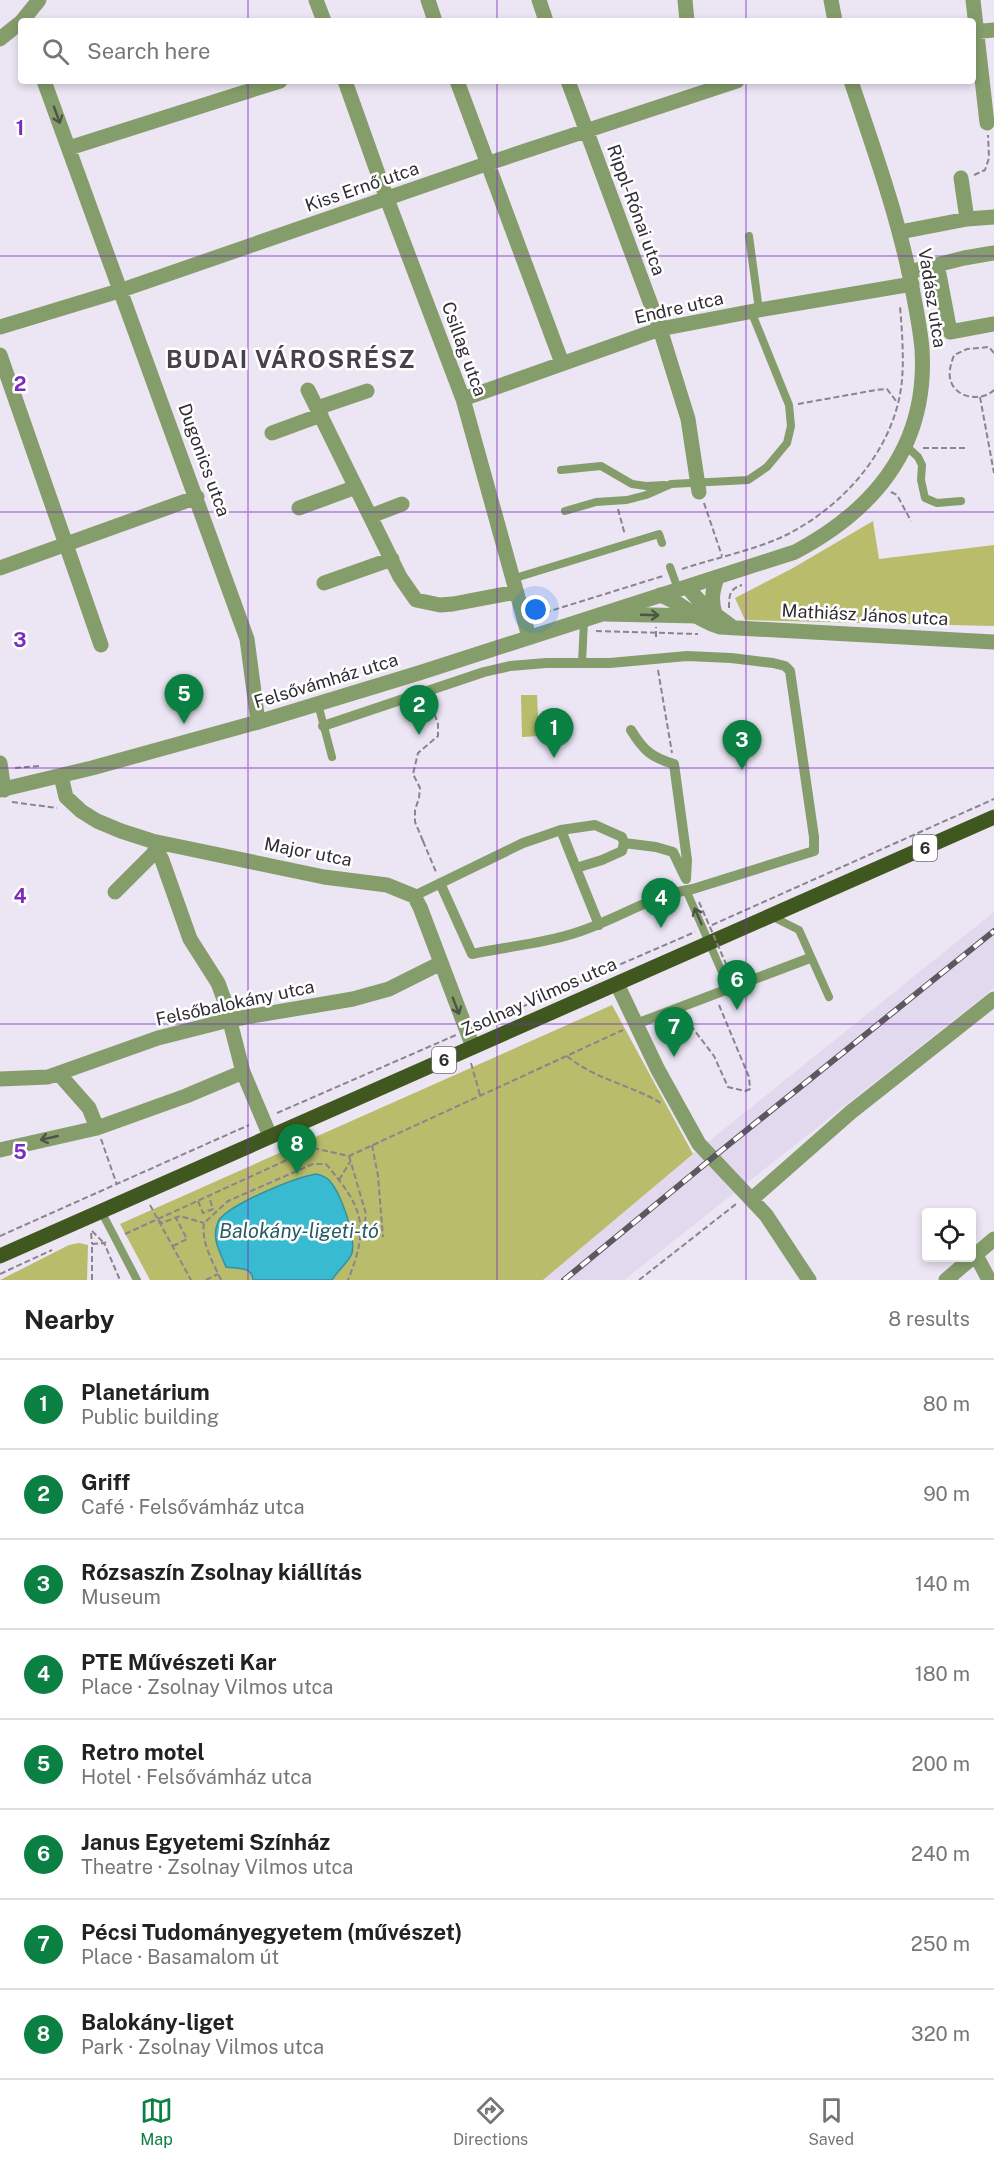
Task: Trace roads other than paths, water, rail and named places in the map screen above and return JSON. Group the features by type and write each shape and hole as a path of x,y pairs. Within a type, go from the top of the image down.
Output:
{"main road":[{"name":"Zsolnay Vilmos utca","path":"0,1256 270,1136 472,1054 617,984 994,818"}],"street":[{"path":"24,18 39,0"},
{"path":"316,0 323,18"},
{"path":"428,0 434,18"},
{"path":"539,0 545,18"},
{"path":"685,0 687,18"},
{"path":"831,0 834,18"},
{"path":"973,0 974,18"},
{"path":"0,39 18,24"},
{"path":"976,31 994,30"},
{"path":"976,39 987,123"},
{"name":"Dugonics utca","path":"45,84 247,639 258,722"},
{"path":"69,148 271,84"},
{"name":"Csillag utca","path":"346,84 463,399 528,632"},
{"path":"457,84 562,363"},
{"name":"Rippl-Rónai utca","path":"569,84 660,329 688,419 699,487"},
{"name":"Kiss Ernő utca","path":"0,327 122,291 486,164 728,84"},
{"name":"Vadász utca","path":"660,595 795,552 835,528 866,502 910,450 922,375 920,326 906,281 900,232 852,84"},
{"path":"961,178 967,219"},
{"path":"900,232 967,219 994,217"},
{"name":"Endre utca","path":"463,399 660,329 906,281 933,267 964,258 994,253"},
{"path":"933,267 939,274 950,332 994,324"},
{"path":"0,354 100,645"},
{"path":"308,390 400,578 416,600 453,604 514,585"},
{"path":"272,433 367,391"},
{"path":"299,508 356,487"},
{"path":"0,568 197,497"},
{"path":"371,516 402,504"},
{"path":"324,583 392,559"},
{"path":"717,578 712,591 712,603 735,629"},
{"path":"682,588 704,606 722,612"},
{"name":"Felsővámház utca","path":"4,794 318,704 528,632 584,626 603,614 660,595"},
{"name":"Mathiász János utca","path":"660,595 672,599 712,625 735,629 994,642"},
{"name":"Mathiász János utca","path":"603,614 697,616"},
{"path":"323,726 484,672 510,666 546,663 610,663 687,656 731,658 785,666 790,671 798,716 814,851 687,886 599,925 570,935 472,954 440,883"},
{"path":"630,730 647,753 674,764 687,860 687,886"},
{"path":"1,766 4,794"},
{"name":"Major utca","path":"61,776 66,797 81,811 97,821 154,846 324,877 387,885 414,897"},
{"path":"472,1054 441,963 414,897 523,843 561,830 595,825 622,837 624,843 622,850 602,860 576,868"},
{"path":"561,830 599,925"},
{"path":"624,843 656,847 673,852 687,886"},
{"path":"115,892 154,846 190,939 218,983 243,1072 270,1136"},
{"path":"636,1024 810,958"},
{"name":"Felsőbalokány utca","path":"0,1079 48,1077 158,1038 229,1020 389,989 441,963"},
{"path":"617,984 699,1144 766,1215 809,1280"},
{"path":"750,1197 851,1112 994,999"},
{"path":"0,1150 97,1128 186,1096 243,1072"},
{"path":"59,1074 89,1108 97,1128"},
{"path":"988,1280 976,1255 994,1239"},
{"path":"946,1280 968,1262"}],"lane":[{"path":"561,470 602,466 632,484 699,487 748,480 767,467 787,443 791,426 789,405 755,311 749,236"},
{"path":"910,450 922,465 921,480 926,498 937,503 961,501"},
{"path":"565,511 596,502 646,495 671,484"},
{"path":"514,585 659,534 662,543"},
{"path":"671,570 682,588"},
{"path":"582,663 584,626"},
{"path":"318,704 332,757"},
{"path":"687,886 729,988"},
{"path":"771,916 799,930 829,997"},
{"path":"101,1211 137,1280"}],"water":[{"name":"Balokány-ligeti-tó","path":"316,1174 328,1179 334,1186 347,1215 352,1236 352,1253 332,1280 253,1280 247,1270 226,1267 215,1234 218,1222 224,1215 263,1193"}],"railway":[{"path":"564,1280 994,931"}],"place":[{"name":"Retro motel","path":"184,724"},
{"name":"Griff","path":"419,735"},
{"name":"Planetárium","path":"554,758"},
{"name":"Rózsaszín Zsolnay kiállítás","path":"742,770"},
{"name":"PTE Művészeti Kar","path":"661,928"},
{"name":"Janus Egyetemi Színház","path":"737,1010"},
{"name":"Pécsi Tudományegyetem (művészet)","path":"674,1057"},
{"name":"Balokány-liget","path":"297,1174"}],"district":[{"name":"BUDAI VÁROSRÉSZ","path":"291,360"}]}
